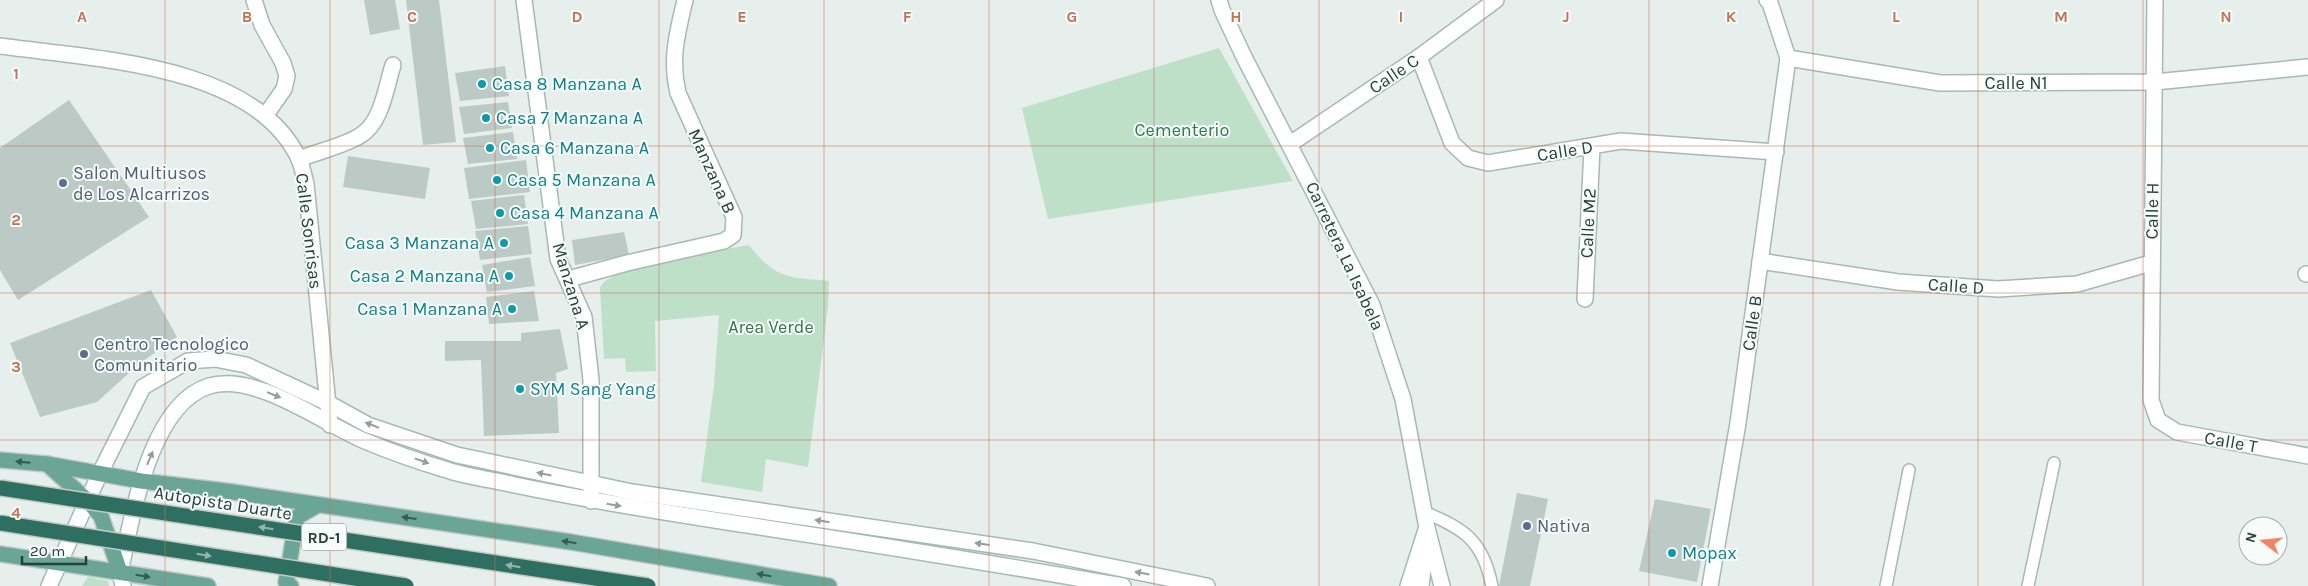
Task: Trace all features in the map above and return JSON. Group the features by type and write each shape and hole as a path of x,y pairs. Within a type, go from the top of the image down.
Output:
{"highway":[{"name":"Autopista Duarte","path":"0,488 648,586"},
{"name":"RD-1","path":"0,523 406,586"}],"main road":[{"path":"0,460 47,464 141,481 226,490 318,506 571,542 830,586"},
{"path":"47,464 88,501 101,516 122,579"},
{"path":"291,586 286,582 297,517 318,506"},
{"path":"0,554 60,563 122,579 208,586"}],"street":[{"path":"254,0 262,25 283,63 287,76 284,89 265,116"},
{"name":"Manzana A","path":"524,0 558,259 569,279 584,317 590,380 591,501"},
{"name":"Manzana B","path":"569,279 627,263 724,241 733,234 734,217 678,93 673,72 675,40 685,0"},
{"name":"Carretera La Isabela","path":"1219,0 1244,57 1375,314 1404,399 1427,528"},
{"name":"Calle C","path":"1290,144 1419,57 1496,0"},
{"path":"1767,0 1770,3 1788,58"},
{"name":"Calle H","path":"2156,0 2151,263 2151,400 2158,420"},
{"name":"Calle Sonrisas","path":"0,46 158,68 209,83 245,101 265,116 284,137 298,159 306,184 330,425"},
{"name":"Calle D","path":"1419,57 1452,143 1468,158 1488,163 1621,142 1776,152"},
{"name":"Calle N1","path":"1788,58 1940,83 2155,82 2308,67"},
{"name":"Calle B","path":"1710,586 1738,423 1788,58"},
{"path":"298,159 361,136 371,126 380,110 393,65"},
{"name":"Calle M2","path":"1585,299 1592,147"},
{"name":"Calle D","path":"1760,261 1898,282 1998,289 2077,284 2151,263"},
{"path":"49,586 100,473 143,387 188,361 215,359 246,365 328,403 368,425 457,455 592,485 839,524 1032,551 1207,586"},
{"path":"122,579 141,481 166,420 184,402 209,386 235,383 259,389 284,400 330,425 367,442 450,471 591,501 958,557 1123,586"},
{"name":"Calle T","path":"2158,420 2177,432 2308,456"},
{"path":"1408,586 1427,528"},
{"path":"1422,586 1427,528"},
{"path":"1427,528 1442,586"}],"lane":[{"path":"2028,586 2054,463"},
{"path":"1886,586 1909,470"},
{"path":"1424,512 1462,530 1482,552 1492,586"}],"green space":[{"name":"Cementerio","path":"1219,48 1293,181 1048,219 1022,108"},
{"name":"Area Verde","path":"749,245 767,265 784,275 829,281 828,306 808,467 766,459 762,492 701,482 714,385 719,315 655,321 656,371 626,372 625,358 604,359 600,288 607,280 623,272 643,266"},
{"path":"88,577 108,581 109,586 82,586"}],"building":[{"path":"364,0 395,0 400,29 370,35"},
{"path":"406,0 439,0 456,142 423,145"},
{"name":"Casa 8 Manzana A","path":"505,66 509,96 460,101 455,73"},
{"name":"Salon Multiusos de Los Alcarrizos","path":"69,100 149,217 18,300 0,270 0,148"},
{"name":"Casa 7 Manzana A","path":"508,102 512,128 464,134 459,107"},
{"name":"Casa 6 Manzana A","path":"513,132 517,159 468,164 463,138"},
{"path":"348,156 430,168 425,199 343,187"},
{"name":"Casa 5 Manzana A","path":"526,160 530,192 469,199 464,168"},
{"name":"Casa 4 Manzana A","path":"524,195 528,224 476,229 471,201"},
{"name":"Casa 3 Manzana A","path":"528,226 532,254 480,260 475,231"},
{"path":"624,232 629,255 575,265 572,240"},
{"name":"Casa 2 Manzana A","path":"530,257 535,286 487,292 482,265"},
{"name":"Centro Tecnologico Comunitario","path":"151,290 177,337 139,364 97,402 40,417 10,343"},
{"name":"Casa 1 Manzana A","path":"534,291 539,321 489,324 486,297"},
{"name":"SYM Sang Yang","path":"560,329 568,369 556,373 559,433 484,436 481,360 445,361 445,341 521,341 521,333"},
{"name":"Nativa","path":"1517,493 1548,499 1530,586 1499,586"},
{"name":"Mopax","path":"1655,499 1711,509 1697,582 1639,571"}],"place":[{"name":"Casa 8 Manzana A","path":"482,84"},
{"name":"Casa 7 Manzana A","path":"486,118"},
{"name":"Casa 6 Manzana A","path":"490,148"},
{"name":"Casa 5 Manzana A","path":"497,180"},
{"name":"Salon Multiusos de Los Alcarrizos","path":"63,183"},
{"name":"Casa 4 Manzana A","path":"500,213"},
{"name":"Casa 3 Manzana A","path":"504,243"},
{"name":"Casa 2 Manzana A","path":"509,276"},
{"name":"Casa 1 Manzana A","path":"512,309"},
{"name":"Centro Tecnologico Comunitario","path":"84,354"},
{"name":"SYM Sang Yang","path":"520,389"},
{"name":"Nativa","path":"1527,526"},
{"name":"Mopax","path":"1672,553"}]}
